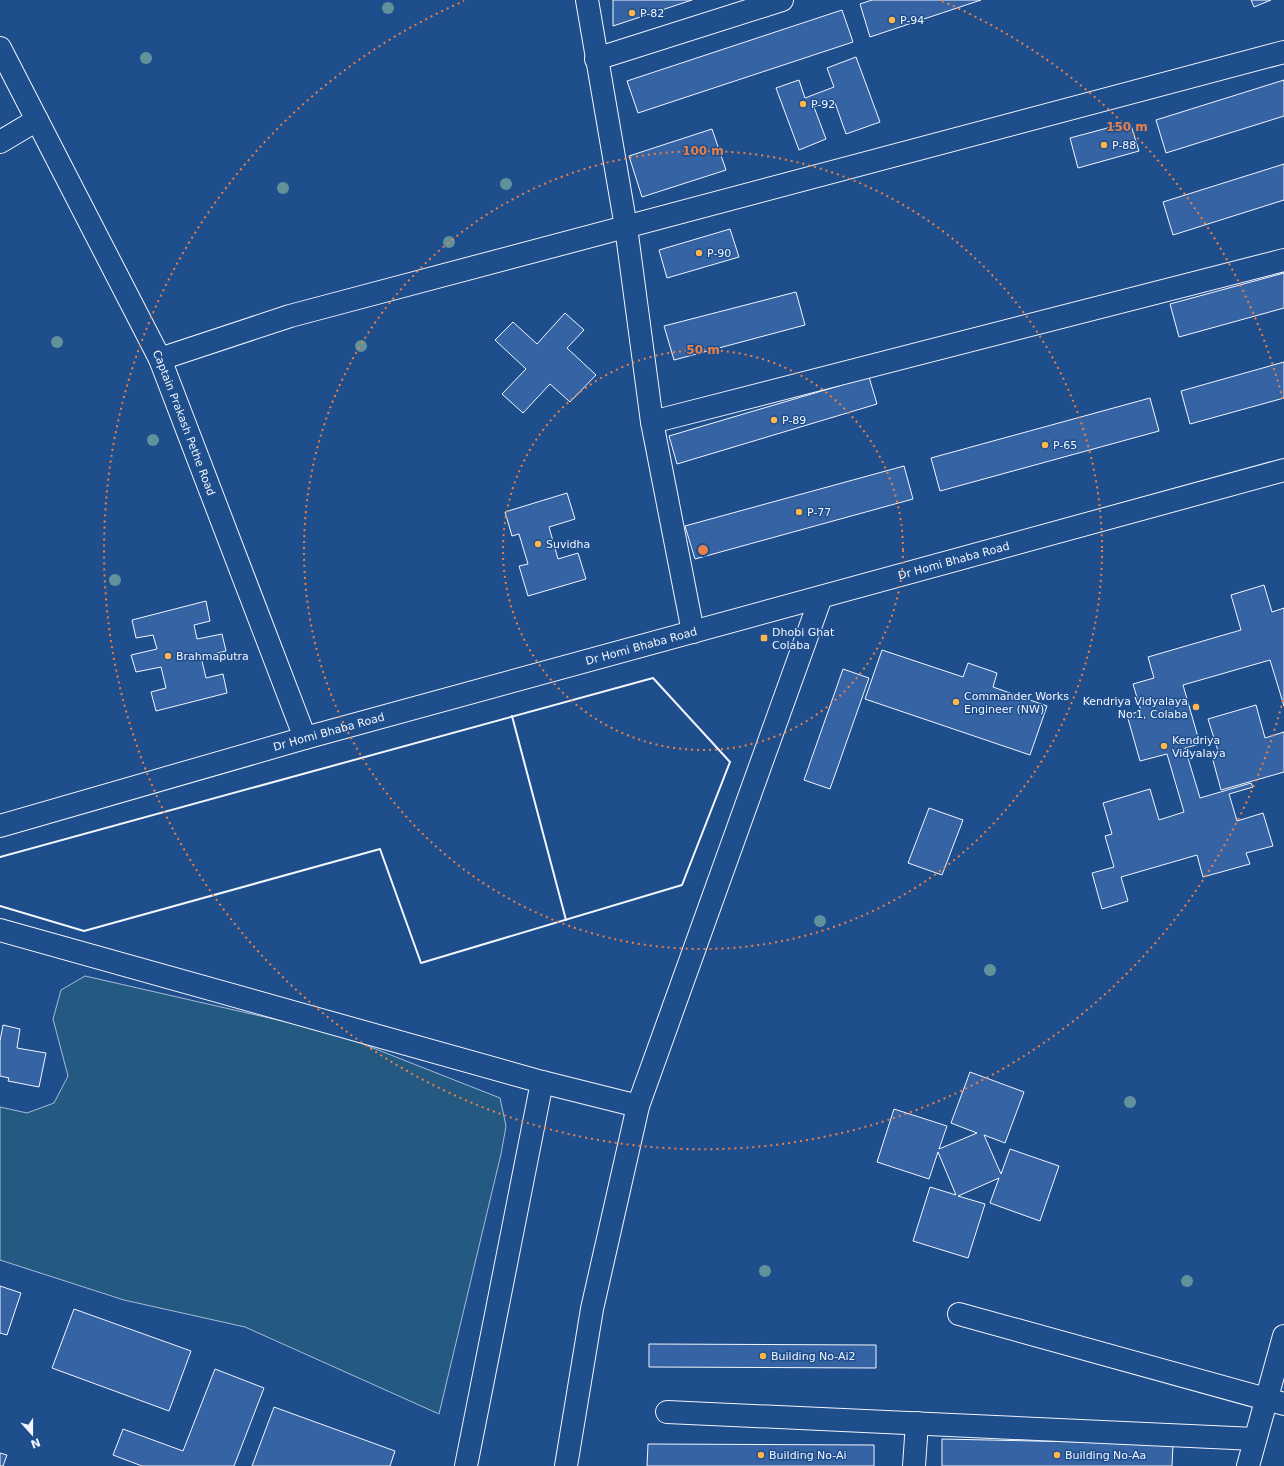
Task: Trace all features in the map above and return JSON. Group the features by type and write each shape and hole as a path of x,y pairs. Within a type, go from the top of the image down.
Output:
{"street":[{"path":"586,0 626,227 652,422 693,632"},
{"path":"596,59 782,0"},
{"name":"Captain Prakash Pethe Road","path":"0,48 160,359 305,738"},
{"path":"160,359 290,316 1284,52"},
{"path":"0,142 37,120"},
{"path":"652,422 1284,260"},
{"name":"Dr Homi Bhaba Road","path":"0,826 305,738 1284,470"},
{"path":"566,1466 592,1309 638,1106 821,597"},
{"path":"0,930 542,1082 638,1106"},
{"path":"466,1466 542,1082"},
{"path":"959,1314 1275,1402"},
{"path":"1248,1466 1255,1439 1275,1402 1284,1336"},
{"path":"667,1412 917,1422 1255,1439"},
{"path":"914,1466 917,1422"}],"shaded area":[{"path":"85,976 335,1033 500,1098 506,1126 501,1154 439,1414 245,1327 124,1300 0,1260 0,1107 27,1113 54,1103 68,1076 53,1019 61,990"}],"building":[{"name":"P-82","path":"613,0 692,0 613,26"},
{"name":"P-94","path":"872,0 981,0 870,37 860,4"},
{"path":"1251,0 1271,0 1254,7"},
{"path":"842,10 853,42 638,113 627,81"},
{"name":"P-92","path":"856,57 880,122 846,134 834,100 814,107 826,139 799,150 776,88 799,80 805,98 834,87 827,68"},
{"path":"1284,80 1284,116 1166,153 1156,120"},
{"name":"P-88","path":"1130,122 1139,151 1078,168 1070,138"},
{"path":"712,129 726,170 642,197 629,156"},
{"path":"1284,164 1284,200 1173,235 1163,202"},
{"name":"P-90","path":"730,229 739,257 667,278 659,250"},
{"path":"1284,273 1284,308 1179,337 1170,304"},
{"path":"796,292 805,325 674,360 664,326"},
{"path":"565,313 584,330 567,348 596,375 570,402 550,384 523,413 502,394 526,369 495,340 513,322 537,344"},
{"path":"1284,362 1284,398 1190,424 1181,391"},
{"name":"P-89","path":"869,377 877,404 677,464 669,436"},
{"name":"P-65","path":"1150,398 1159,431 940,491 931,458"},
{"name":"P-77","path":"904,466 913,499 695,559 685,526"},
{"name":"Suvidha","path":"567,493 575,519 549,527 558,559 578,553 586,579 528,596 519,566 528,564 519,534 512,536 505,512"},
{"name":"Kendriya Vidyalaya","path":"1264,585 1272,612 1284,608 1284,706 1270,660 1183,685 1200,744 1185,748 1200,798 1251,783 1253,787 1229,794 1237,821 1263,813 1273,846 1246,853 1250,864 1203,877 1197,855 1121,877 1128,901 1102,909 1092,873 1114,867 1105,836 1112,834 1103,803 1150,789 1159,820 1184,812 1167,754 1140,761 1127,715 1141,711 1133,684 1154,678 1148,657 1241,630 1231,595"},
{"name":"Brahmaputra","path":"206,601 210,621 194,625 197,639 222,634 226,651 201,657 206,678 223,674 227,693 156,711 151,692 166,688 161,667 136,672 131,655 157,649 153,635 136,638 132,620"},
{"name":"Commander Works Engineer (NW)","path":"882,650 963,677 968,663 997,673 993,687 1047,706 1030,755 865,699"},
{"path":"843,669 869,678 830,789 804,780"},
{"name":"Kendriya Vidyalaya","path":"1256,705 1265,738 1284,732 1284,772 1221,790 1211,753 1218,751 1208,719"},
{"path":"929,808 963,820 942,875 908,863"},
{"path":"3,1025 20,1029 17,1048 46,1053 39,1087 8,1081 9,1078 0,1076 0,1041"},
{"path":"970,1072 1024,1092 1005,1143 984,1135 1001,1174 1010,1149 1059,1166 1040,1221 990,1203 999,1178 958,1196 985,1204 968,1258 913,1241 930,1187 956,1195 938,1152 929,1179 877,1162 894,1109 947,1126 939,1149 977,1133 951,1123"},
{"path":"0,1286 21,1293 7,1335 0,1333"},
{"path":"74,1309 191,1351 169,1411 52,1368"},
{"name":"Building No-Ai2","path":"649,1344 876,1345 876,1368 649,1367"},
{"path":"215,1369 264,1388 234,1466 142,1466 113,1455 123,1429 183,1451"},
{"path":"274,1407 395,1451 390,1466 252,1466"},
{"name":"Building No-Aa","path":"942,1439 1173,1444 1172,1466 942,1466"},
{"name":"Building No-Ai","path":"648,1444 874,1445 874,1466 647,1466"},
{"path":"0,1453 7,1455 3,1466 0,1466"}],"wall":[{"path":"0,857 653,678 730,762 682,885 421,963 380,849 84,931 0,906"},
{"path":"512,716 566,920"}],"place":[{"name":"P-82","path":"632,13"},
{"name":"P-94","path":"892,20"},
{"name":"P-92","path":"803,104"},
{"name":"P-88","path":"1104,145"},
{"name":"P-90","path":"699,253"},
{"name":"P-89","path":"774,420"},
{"name":"P-65","path":"1045,445"},
{"name":"P-77","path":"799,512"},
{"name":"Suvidha","path":"538,544"},
{"name":"Dhobi Ghat Colaba","path":"764,638"},
{"name":"Brahmaputra","path":"168,656"},
{"name":"Commander Works Engineer (NW)","path":"956,702"},
{"name":"Kendriya Vidyalaya No.1, Colaba","path":"1196,707"},
{"name":"Kendriya Vidyalaya","path":"1164,746"},
{"name":"Building No-Ai2","path":"763,1356"},
{"name":"Building No-Ai","path":"761,1455"},
{"name":"Building No-Aa","path":"1057,1455"}]}
